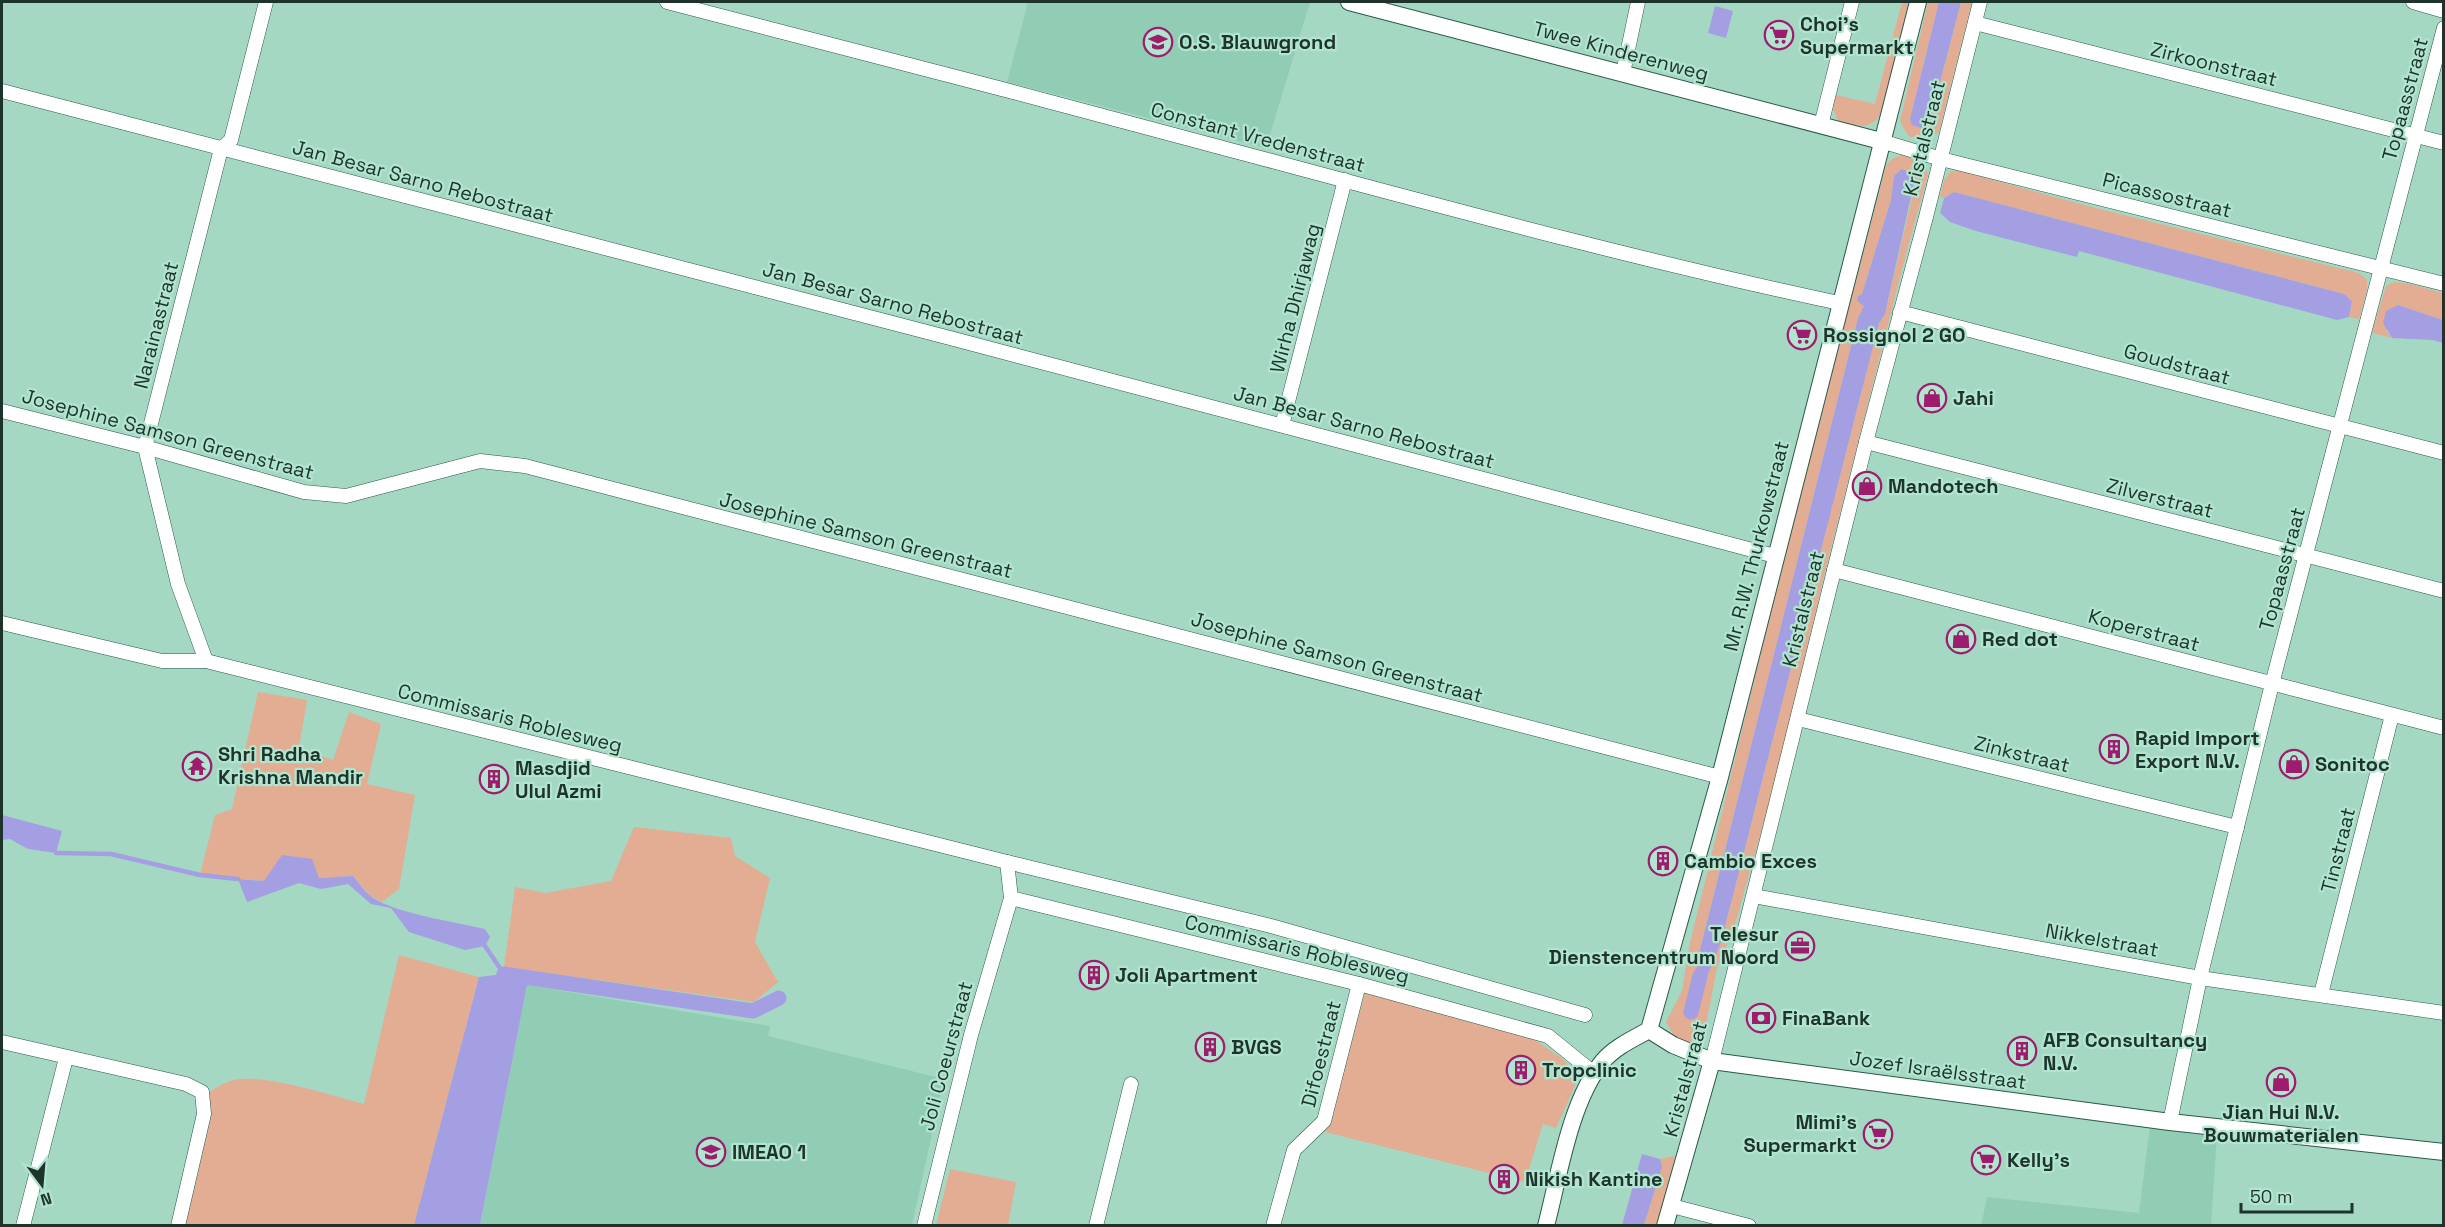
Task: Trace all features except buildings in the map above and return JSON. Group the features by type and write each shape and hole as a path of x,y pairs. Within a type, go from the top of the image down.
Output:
{"street":[{"name":"Narainastraat","path":"206,661 178,584 146,447 221,149 231,140 266,2"},
{"name":"Constant Vredenstraat","path":"667,2 1528,230 1718,277 1839,303"},
{"name":"Twee Kinderenweg","path":"1349,2 1881,141"},
{"path":"1623,73 1638,2"},
{"path":"1821,124 1852,2"},
{"name":"Mr. R.W. Thurkowstraat","path":"1649,1030 1720,777 1839,303 1918,2"},
{"name":"Kristalstraat","path":"1665,1226 1712,1061 1866,442 1980,2"},
{"path":"2413,2 2444,11"},
{"name":"Zirkoonstraat","path":"1975,23 2444,143"},
{"name":"Topaasstraat","path":"2170,1122 2200,978 2272,684 2444,28"},
{"name":"Jan Besar Sarno Rebostraat","path":"2,91 1775,556"},
{"name":"Picassostraat","path":"1881,141 1941,159 2444,285"},
{"name":"Wirha Dhirjawag","path":"1282,425 1345,180"},
{"name":"Goudstraat","path":"1900,312 2444,453"},
{"name":"Josephine Samson Greenstraat","path":"2,411 146,447 304,492 346,496 480,461 525,466 1720,777"},
{"name":"Zilverstraat","path":"1866,442 2444,591"},
{"name":"Koperstraat","path":"1834,570 2444,728"},
{"name":"Commissaris Roblesweg","path":"2,623 162,662 206,661 1271,926 1585,1015"},
{"name":"Tinstraat","path":"2321,994 2392,715"},
{"name":"Zinkstraat","path":"1798,719 2237,827"},
{"path":"1007,862 1011,898"},
{"name":"Nikkelstraat","path":"1754,896 2200,978 2443,1012"},
{"name":"Commissaris Roblesweg","path":"1011,898 1359,984 1548,1036 1595,1074"},
{"name":"Joli Coeurstraat","path":"924,1226 970,1035 1011,898"},
{"name":"Difoestraat","path":"1273,1226 1294,1150 1324,1121 1359,984"},
{"path":"1546,1226 1578,1106 1604,1060 1621,1046 1649,1030"},
{"name":"Jozef Israëlsstraat","path":"1649,1030 1673,1045 1712,1061 2170,1122 2444,1152"},
{"path":"2,1042 186,1084 202,1092 204,1114 178,1226"},
{"path":"23,1226 66,1058"},
{"path":"1096,1226 1131,1084"},
{"path":"1672,1206 1749,1226"}],"shaded area":[{"name":"O.S. Blauwgrond","path":"1028,2 1310,2 1266,148 1007,82"},
{"path":"1902,2 1909,2 1881,114 1876,120 1862,126 1838,121 1833,109 1836,95 1875,104"},
{"path":"1928,2 1939,2 1910,119 1929,124 1961,2 1972,2 1939,132 1928,138 1921,138 1908,136 1900,121"},
{"path":"1939,2 1961,2 1929,124 1921,128 1912,125 1910,119"},
{"path":"1715,6 1733,11 1726,38 1708,33"},
{"path":"1902,155 1916,159 1925,166 1928,175 1828,560 1773,789 1733,932 1717,968 1705,1030 1700,1039 1688,1043 1676,1040 1666,1022 1682,991 1689,947 1786,550 1886,165 1892,159","holes":["1912,174 1914,183 1885,314 1879,323 1721,942 1699,996 1693,994 1700,950 1858,318 1864,306 1858,296 1862,294 1891,200 1894,176"]},
{"path":"1902,169 1912,174 1914,183 1885,314 1879,323 1721,942 1699,996 1692,994 1700,950 1858,318 1864,306 1857,301 1858,296 1862,294 1891,200 1894,176"},
{"path":"1951,171 1960,171 2088,206 2359,273 2367,280 2367,290 2359,319 2349,317 2352,301 2344,294 1954,192 1944,198 1940,197 1944,180"},
{"path":"1954,192 2344,294 2352,301 2349,317 2337,320 2079,251 2077,257 1976,231 1950,222 1940,213 1944,198"},
{"path":"2394,282 2443,293 2443,320 2398,305 2386,331 2392,338 2372,333 2386,286"},
{"path":"2398,305 2443,320 2443,343 2432,340 2392,338 2383,323 2386,311"},
{"path":"258,692 307,700 299,748 333,760 349,712 381,724 367,784 415,795 399,889 382,902 369,895 353,876 264,881 200,875 215,815 232,809"},
{"path":"2,815 62,831 56,853 28,849 10,839 2,840"},
{"path":"634,827 731,838 735,856 770,878 755,942 778,982 754,1002 504,967 515,887 545,893 611,881"},
{"path":"282,855 312,859 319,878 353,876 368,894 378,901 407,912 485,929 490,937 485,946 465,950 409,932 391,908 371,904 348,884 321,889 299,883 247,902 238,879 264,881"},
{"path":"399,955 479,977 414,1225 184,1226 210,1123 211,1109 205,1095 230,1081 259,1079 364,1104"},
{"path":"504,974 527,985 480,1225 414,1225 479,977"},
{"name":"IMEAO 1","path":"527,985 770,1026 768,1036 944,1079 912,1225 480,1226"},
{"path":"1365,993 1535,1040 1563,1059 1579,1077 1556,1128 1543,1124 1525,1182 1321,1131 1330,1122"},
{"path":"2150,1125 2217,1135 2211,1225 1981,1226 1987,1197 2139,1213"},
{"path":"1642,1154 1660,1159 1662,1167 1644,1225 1622,1225"},
{"path":"1675,1156 1658,1225 1644,1226 1662,1167 1660,1159"},
{"path":"950,1169 1016,1182 1008,1225 936,1225"}],"waterway":[{"path":"56,853 111,854 200,875 238,879"},
{"path":"485,946 504,974"},
{"path":"500,992 504,974 753,1011 779,998"},
{"path":"1691,1012 1700,976"}],"place":[{"name":"Choi's Supermarkt","path":"1779,35"},
{"name":"O.S. Blauwgrond","path":"1158,42"},
{"name":"Rossignol 2 GO","path":"1802,335"},
{"name":"Jahi","path":"1932,398"},
{"name":"Mandotech","path":"1867,486"},
{"name":"Red dot","path":"1961,639"},
{"name":"Rapid Import Export N.V.","path":"2114,749"},
{"name":"Sonitoc","path":"2294,764"},
{"name":"Shri Radha Krishna Mandir","path":"197,766"},
{"name":"Masdjid Ulul Azmi","path":"494,779"},
{"name":"Cambio Exces","path":"1663,861"},
{"name":"Telesur Dienstencentrum Noord","path":"1800,946"},
{"name":"Joli Apartment","path":"1094,975"},
{"name":"FinaBank","path":"1761,1018"},
{"name":"BVGS","path":"1210,1047"},
{"name":"AFB Consultancy N.V.","path":"2022,1051"},
{"name":"Tropclinic","path":"1521,1070"},
{"name":"Jian Hui N.V. Bouwmaterialen","path":"2281,1082"},
{"name":"Mimi's Supermarkt","path":"1878,1134"},
{"name":"IMEAO 1","path":"711,1152"},
{"name":"Kelly's","path":"1986,1160"},
{"name":"Nikish Kantine","path":"1504,1179"}]}
